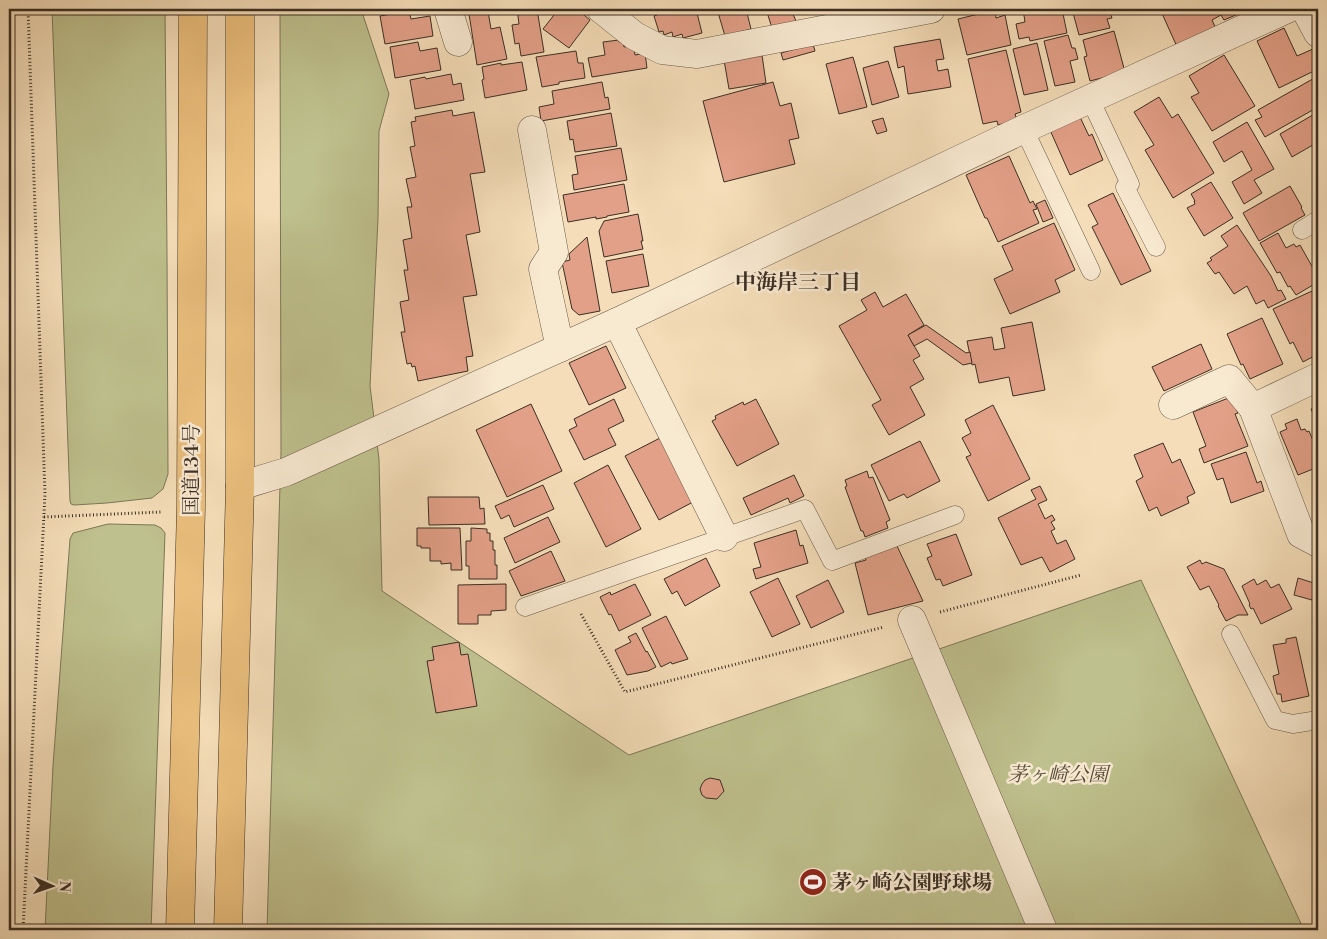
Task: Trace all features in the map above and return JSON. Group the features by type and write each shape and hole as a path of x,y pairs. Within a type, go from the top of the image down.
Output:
{"highway":[{"name":"国道134号","path":"180,930 191,507 193,9"},
{"path":"228,930 240,486 240,9"}],"street":[{"path":"448,9 458,42"},
{"path":"601,9 635,36 662,50 697,54 879,13 931,9"},
{"path":"240,486 286,472 560,348 1090,98 1287,9"},
{"path":"1305,9 1318,32"},
{"path":"532,130 554,252 543,269 560,348"},
{"path":"617,322 724,537"},
{"path":"1253,408 1318,377"},
{"path":"1173,405 1229,379 1253,408 1301,534 1318,543"},
{"path":"912,620 1043,930"}],"lane":[{"path":"1090,98 1130,184 1125,187 1156,247"},
{"path":"1024,129 1091,271"},
{"path":"1302,230 1318,220"},
{"path":"525,606 806,509 832,561 955,515"},
{"path":"1231,634 1276,720 1293,724 1318,720"}],"path":[{"path":"23,930 45,494 28,9"},
{"path":"44,517 169,512"},
{"path":"568,592 625,692 912,620 1081,575"}],"green space":[{"path":"52,9 165,9 168,474 163,489 152,498 74,505 70,501"},
{"name":"茅ヶ崎公園","path":"280,9 361,9 389,94 379,131 378,219 370,386 379,459 382,591 629,755 1141,580 1304,930 267,930 281,452"},
{"path":"108,524 155,525 165,533 151,930 45,930 53,766 70,539 73,533"}],"building":[{"path":"517,9 537,9 544,52 521,56 519,43 515,44 512,25 519,24"},
{"path":"555,9 577,9 590,20 569,48 543,29 554,15 552,13"},
{"path":"656,9 696,9 702,33 683,38 682,34 673,37 672,32 664,35 663,31 659,32 654,16 657,15"},
{"path":"717,9 746,9 751,29 725,36"},
{"path":"766,9 802,9 802,12 793,14 796,21 772,28"},
{"path":"1023,9 1062,9 1067,33 1030,41 1029,37 1019,39 1016,24 1025,22"},
{"path":"1072,9 1109,9 1112,18 1107,19 1110,28 1079,35"},
{"path":"1160,9 1250,9 1224,20 1221,15 1212,20 1217,31 1178,49"},
{"path":"995,10 996,18 1005,15 1011,45 967,55 958,19"},
{"path":"409,11 411,19 430,16 433,36 385,44 380,16"},
{"path":"488,11 491,29 500,27 507,59 477,65 469,14"},
{"path":"1284,28 1297,56 1313,49 1318,62 1318,69 1279,88 1257,41"},
{"path":"1114,31 1125,72 1090,81 1084,57 1087,56 1083,40"},
{"path":"1068,35 1078,59 1070,61 1075,82 1055,86 1044,41"},
{"path":"940,39 944,59 936,60 938,71 948,69 951,87 908,94 904,66 898,68 894,47"},
{"path":"619,40 619,42 623,41 624,47 633,45 635,55 645,53 647,68 592,77 588,58 605,55 603,42"},
{"path":"418,42 420,51 437,48 441,70 395,78 390,47"},
{"path":"1037,43 1048,90 1024,95 1013,49"},
{"path":"813,44 815,51 783,60 781,53"},
{"path":"1006,50 1021,112 1015,114 1017,120 998,125 997,121 983,124 968,59"},
{"path":"576,51 578,63 583,63 585,78 542,87 536,57"},
{"path":"762,55 766,83 729,89 724,60"},
{"path":"1224,55 1255,106 1212,131 1191,97 1199,93 1189,76"},
{"path":"853,57 867,107 839,114 826,64"},
{"path":"888,61 899,97 872,105 863,68"},
{"path":"522,62 527,90 485,98 482,67 501,63 501,65"},
{"path":"451,74 453,85 461,83 464,100 415,109 410,80"},
{"path":"1318,76 1318,107 1265,137 1255,120 1262,117 1258,110"},
{"path":"602,82 605,98 608,97 610,109 541,121 539,107 554,104 552,91"},
{"path":"773,82 780,106 791,103 799,138 789,140 795,164 724,182 703,101"},
{"path":"1159,97 1172,118 1178,114 1214,173 1173,198 1145,150 1154,145 1134,112"},
{"path":"452,110 453,116 474,112 485,172 470,174 480,232 466,235 477,295 463,297 473,356 466,357 468,371 418,381 415,366 412,367 411,363 407,364 401,332 405,332 400,302 409,300 404,270 408,270 403,240 412,238 407,207 412,207 406,179 416,177 410,147 415,146 411,122 416,121 415,117"},
{"path":"1318,112 1318,142 1292,157 1280,134"},
{"path":"611,113 617,146 575,152 573,139 570,140 567,121"},
{"path":"1080,117 1089,136 1092,134 1103,160 1070,175 1050,130"},
{"path":"883,118 887,131 877,134 872,121"},
{"path":"1247,122 1274,169 1254,180 1262,193 1244,204 1232,182 1252,170 1242,151 1224,162 1213,142"},
{"path":"621,148 627,180 574,190 572,175 578,174 575,156"},
{"path":"1009,156 1030,203 1033,201 1037,209 1033,210 1039,223 998,242 966,175"},
{"path":"1211,182 1233,218 1204,236 1187,208 1195,204 1191,194"},
{"path":"624,184 629,212 596,219 596,217 568,222 563,195"},
{"path":"1290,186 1305,215 1259,241 1243,213"},
{"path":"1113,193 1151,271 1121,285 1092,227 1098,224 1088,205"},
{"path":"1045,200 1053,218 1043,222 1036,204"},
{"path":"638,214 643,249 604,257 599,231 604,221"},
{"path":"1054,223 1075,270 1055,280 1060,292 1010,314 994,279 1013,270 1002,246"},
{"path":"1237,225 1271,276 1278,291 1281,290 1286,299 1268,308 1264,300 1256,304 1247,286 1234,294 1219,272 1215,274 1207,263 1212,260 1210,258 1228,246 1221,236"},
{"path":"1278,233 1286,248 1294,244 1296,247 1300,245 1318,277 1318,282 1296,295 1290,286 1288,287 1280,272 1277,273 1260,243"},
{"path":"587,237 600,311 579,315 572,309 562,262 570,260 569,254"},
{"path":"643,254 649,286 612,293 606,261"},
{"path":"1312,291 1318,305 1318,354 1303,362 1293,342 1290,344 1273,309"},
{"path":"875,292 883,307 906,294 924,325 908,335 920,356 913,360 924,379 910,387 925,415 889,435 872,405 881,400 839,326 867,310 861,300"},
{"path":"1262,318 1283,364 1250,379 1243,364 1241,365 1227,334"},
{"path":"1032,322 1045,390 1013,396 1009,377 979,383 975,364 972,365 967,341 992,337 994,350 1005,348 1001,328"},
{"path":"926,325 966,353 970,352 972,363 963,365 927,339 914,346 908,335"},
{"path":"1201,344 1212,369 1164,391 1152,367"},
{"path":"606,346 626,388 589,405 569,363"},
{"path":"1231,397 1238,413 1235,414 1248,446 1204,463 1199,449 1206,446 1193,412"},
{"path":"614,399 624,421 608,429 616,445 584,460 569,430 577,426 574,419"},
{"path":"756,399 779,444 737,466 712,421 716,419 715,416 743,402 744,405"},
{"path":"531,404 562,471 507,497 476,430"},
{"path":"993,405 1030,479 988,501 966,457 971,455 962,438 971,433 965,420"},
{"path":"1318,406 1318,425 1311,409"},
{"path":"1297,419 1301,430 1309,431 1318,452 1318,467 1298,475 1280,432 1287,429 1285,424"},
{"path":"660,438 693,502 659,520 625,456"},
{"path":"920,441 940,481 907,498 904,494 889,501 871,465"},
{"path":"1163,443 1172,463 1180,459 1195,493 1187,497 1189,503 1161,516 1157,507 1149,511 1136,481 1143,477 1134,455"},
{"path":"1246,452 1257,483 1261,481 1264,491 1231,503 1223,478 1217,480 1211,464"},
{"path":"608,465 641,529 606,547 574,483"},
{"path":"867,471 869,478 873,477 890,520 886,522 888,528 865,537 845,487 847,486 845,480"},
{"path":"794,475 804,496 790,503 788,498 751,515 743,498"},
{"path":"543,485 554,509 514,527 509,515 501,519 495,506"},
{"path":"1040,486 1047,500 1038,504 1045,519 1052,515 1055,520 1051,522 1055,529 1051,531 1057,544 1066,540 1075,559 1050,572 1042,557 1021,565 998,518 1036,499 1031,490"},
{"path":"428,497 479,497 480,509 484,508 485,524 429,525"},
{"path":"548,517 560,542 515,563 504,538"},
{"path":"417,528 460,528 462,570 451,570 451,563 441,564 441,561 430,561 430,548 417,546"},
{"path":"471,528 487,529 487,533 490,533 490,541 493,541 493,550 495,550 497,579 469,579 469,566 466,566 466,541 471,541"},
{"path":"796,530 800,546 803,545 808,563 756,579 753,569 761,567 754,543"},
{"path":"956,534 972,575 943,586 940,579 936,580 927,558 932,556 927,544"},
{"path":"897,546 923,601 868,615 855,563 866,560 865,557"},
{"path":"551,551 565,581 521,596 509,571"},
{"path":"706,558 720,586 685,606 677,591 672,594 664,579"},
{"path":"1200,560 1202,564 1206,562 1224,569 1248,615 1238,615 1226,621 1209,586 1200,590 1187,567"},
{"path":"778,578 800,624 772,637 750,592"},
{"path":"1298,578 1317,584 1312,600 1294,595"},
{"path":"1254,579 1257,585 1266,580 1271,588 1279,584 1292,609 1261,624 1253,608 1251,609 1249,605 1242,586"},
{"path":"828,580 844,612 811,628 796,596"},
{"path":"506,584 506,610 491,611 491,615 478,615 478,624 458,624 458,585"},
{"path":"635,584 651,615 619,631 600,597 610,592 611,595"},
{"path":"666,616 688,659 672,664 671,662 661,667 642,628"},
{"path":"636,633 656,667 648,671 627,675 615,650 631,642 628,637"},
{"path":"1296,637 1309,696 1282,702 1281,694 1277,694 1273,676 1279,674 1273,645 1286,643 1286,639"},
{"path":"459,642 461,655 468,654 477,706 436,713 427,661 434,660 432,647"},
{"path":"710,778 720,780 724,791 717,799 706,798 702,795 700,789 705,780"},
{"path":"1318,818 1318,832 1312,819"}],"place":[{"name":"茅ヶ崎公園野球場","path":"813,882"}],"district":[{"name":"中海岸三丁目","path":"798,282"}]}
